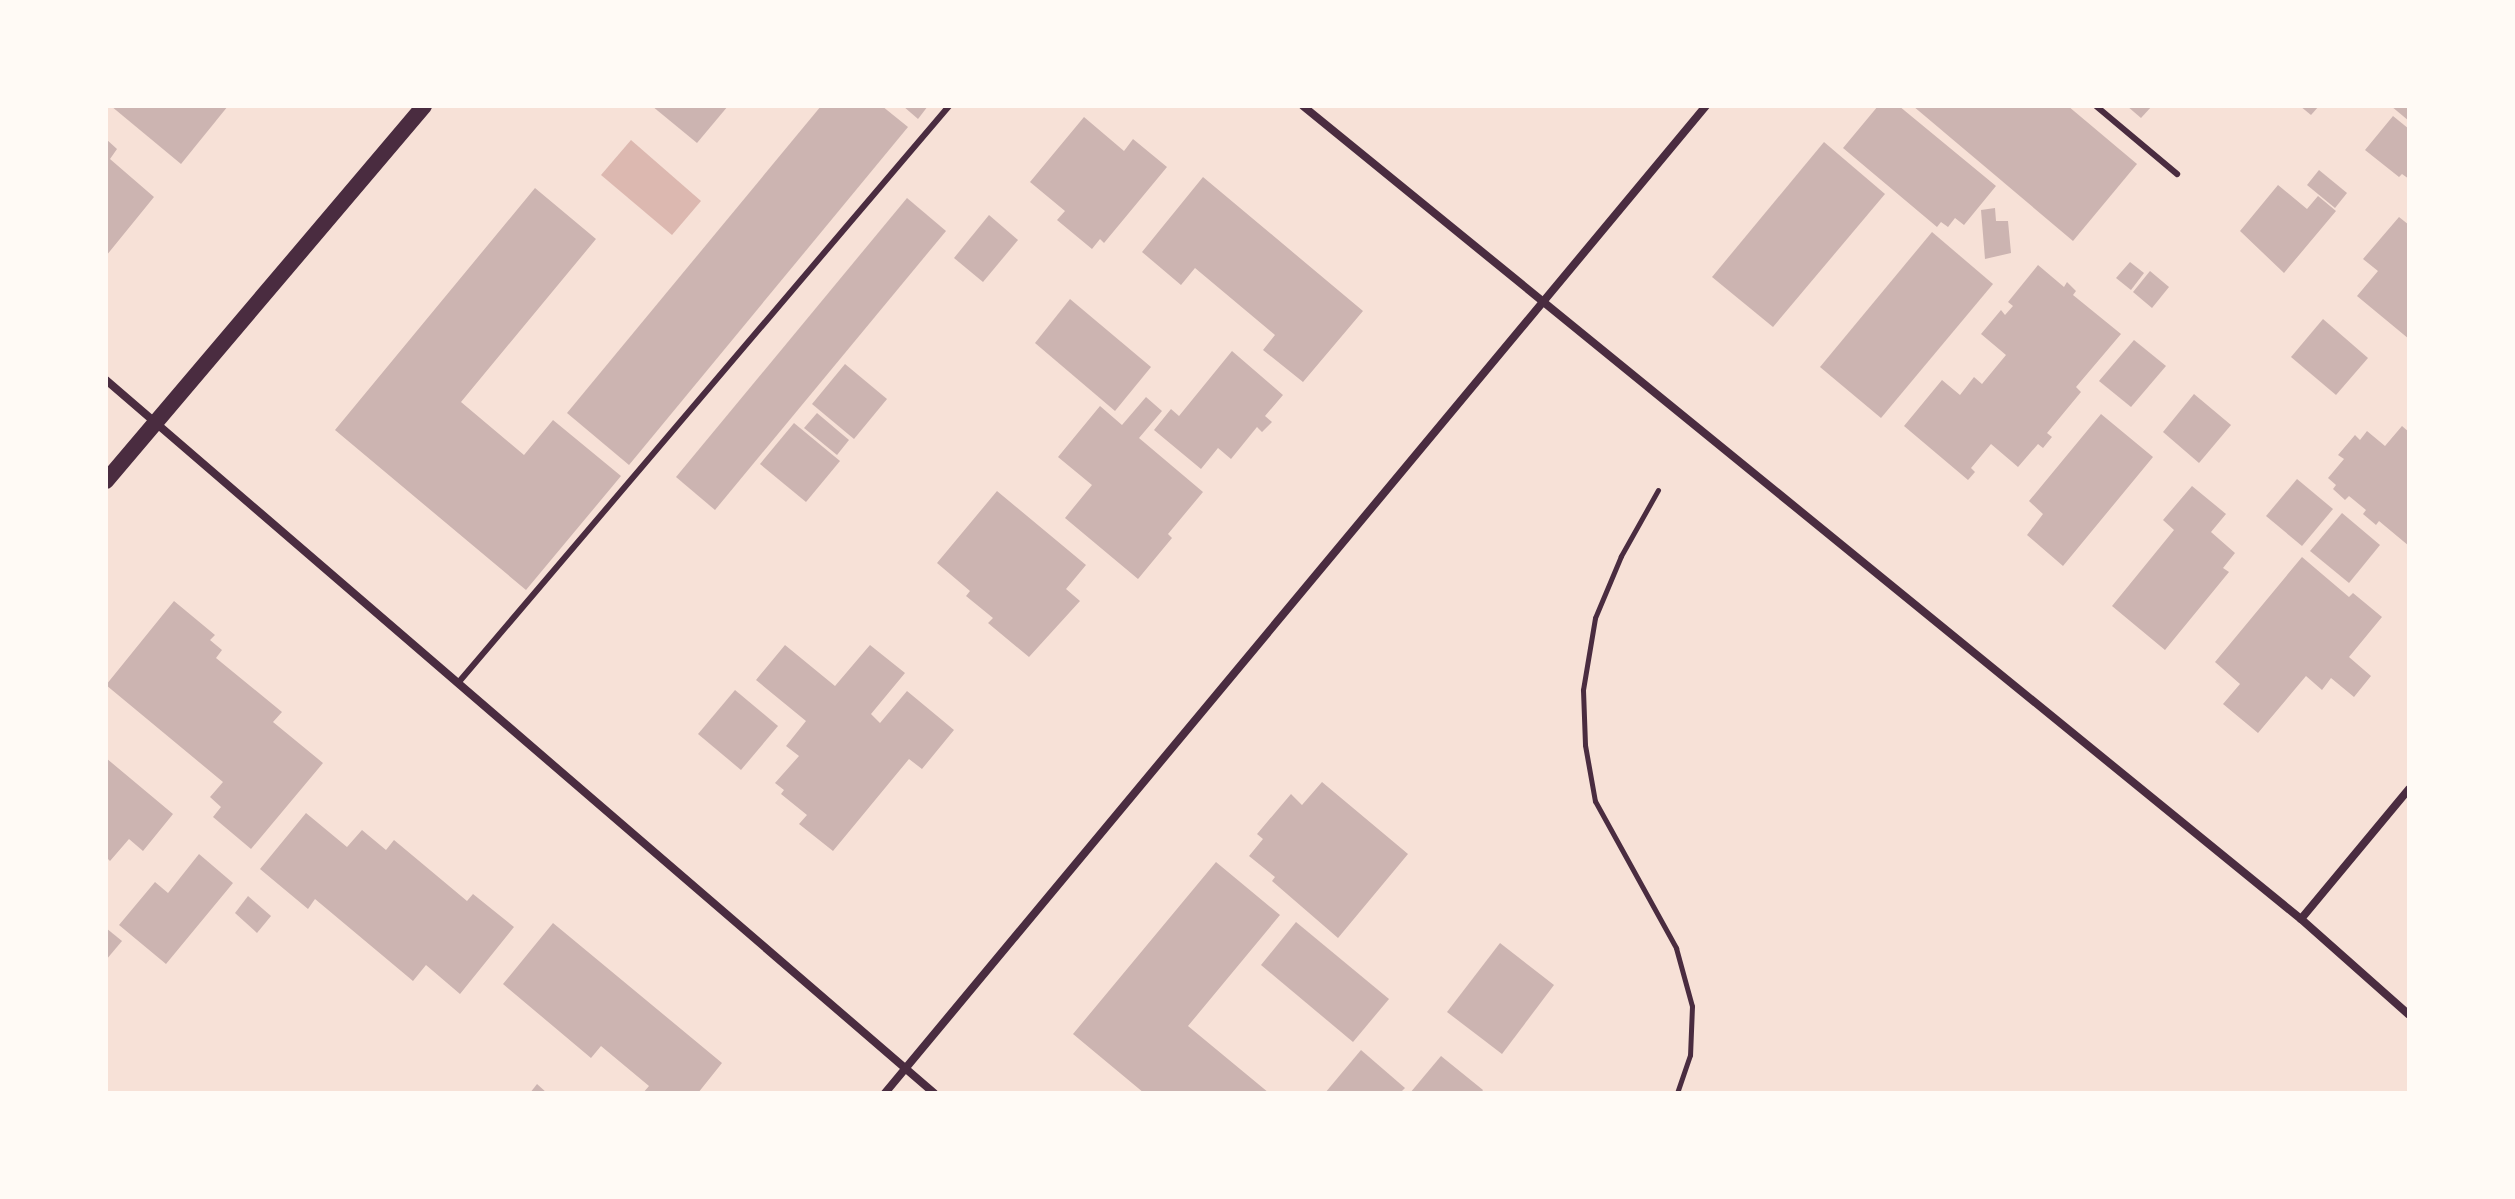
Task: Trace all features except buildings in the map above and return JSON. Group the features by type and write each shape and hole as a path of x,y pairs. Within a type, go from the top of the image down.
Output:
{"main road":[{"path":"106,481 424,106"}],"street":[{"path":"1303,106 1542,304 2301,919 2409,1015"},
{"path":"885,1093 1706,106"},
{"path":"106,380 934,1093"},
{"path":"2301,919 2409,789"}],"lane":[{"path":"458,683 949,106"},
{"path":"2096,106 2177,174"}],"path":[{"path":"1658,490 1621,556 1595,618 1583,690 1585,745 1595,801 1676,948 1692,1006 1690,1055 1677,1093"}],"shaded area":[{"path":"631,140 701,201 672,235 601,175"}]}
